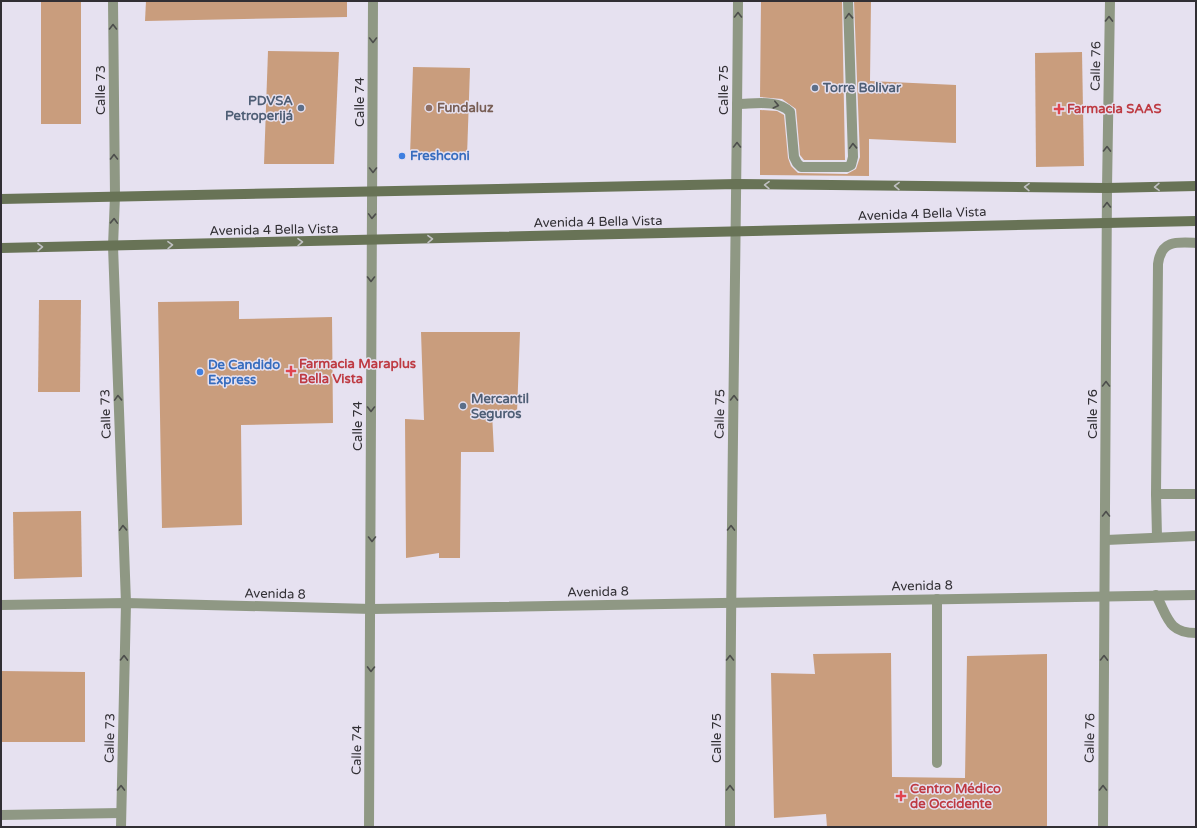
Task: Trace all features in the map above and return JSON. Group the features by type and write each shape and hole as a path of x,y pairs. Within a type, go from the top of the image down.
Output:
{"street":[{"name":"Calle 73","path":"113,1 113,246 126,603 121,827"},
{"name":"Calle 74","path":"369,827 372,609 371,240 373,191 373,1"},
{"name":"Calle 75","path":"730,827 730,603 737,232 738,1"},
{"path":"737,104 771,103 786,108 790,112 794,157 801,167 846,168 851,165 853,157 848,1"},
{"name":"Calle 76","path":"1103,827 1106,540 1106,222 1110,1"},
{"name":"Avenida 4 Bella Vista","path":"1,198 737,184 1107,188 1196,186"},
{"name":"Avenida 4 Bella Vista","path":"1,248 1196,221"},
{"path":"1157,537 1156,494 1159,256 1168,245 1176,242 1196,243"},
{"path":"1156,494 1196,494"},
{"path":"1106,540 1196,536"},
{"path":"1156,595 1174,627 1182,633 1196,633"},
{"name":"Avenida 8","path":"1,605 126,603 372,609 1196,595"},
{"path":"937,599 938,763"},
{"path":"1,815 121,813"}],"building":[{"path":"41,1 81,1 81,124 41,124"},
{"path":"146,1 347,1 347,17 145,21"},
{"path":"761,1 842,1 845,160 804,160 800,155 796,109 782,99 760,97"},
{"path":"854,1 871,1 870,81 956,85 956,143 869,139 869,176 760,175 760,110 777,111 784,115 788,158 791,166 798,173 847,174 856,169 860,157"},
{"name":"PDVSA Petroperijá","path":"268,51 339,52 334,164 264,164"},
{"name":"Farmacia SAAS","path":"1082,52 1084,166 1036,167 1035,53"},
{"path":"413,67 470,68 467,156 410,156"},
{"path":"39,300 81,300 80,392 38,392"},
{"name":"De Candido Express","path":"239,301 239,319 332,317 333,423 241,425 242,525 162,528 158,302"},
{"path":"421,332 520,332 517,413 492,413 494,452 461,452 460,558 439,558 439,553 406,558 405,419 424,420"},
{"path":"81,511 82,577 14,579 13,512"},
{"name":"Centro Médico de Occidente","path":"891,653 892,777 965,778 967,656 1047,654 1047,827 827,827 826,814 774,818 771,673 815,674 813,654"},
{"path":"1,671 85,672 85,742 1,742"}],"place":[{"name":"Torre Bolivar","path":"815,88"},
{"name":"PDVSA Petroperijá","path":"301,108"},
{"name":"Fundaluz","path":"429,108"},
{"name":"Farmacia SAAS","path":"1059,109"},
{"name":"Freshconi","path":"402,156"},
{"name":"Farmacia Maraplus Bella Vista","path":"291,371"},
{"name":"De Candido Express","path":"200,372"},
{"name":"Mercantil Seguros","path":"463,406"},
{"name":"Centro Médico de Occidente","path":"901,796"}]}
